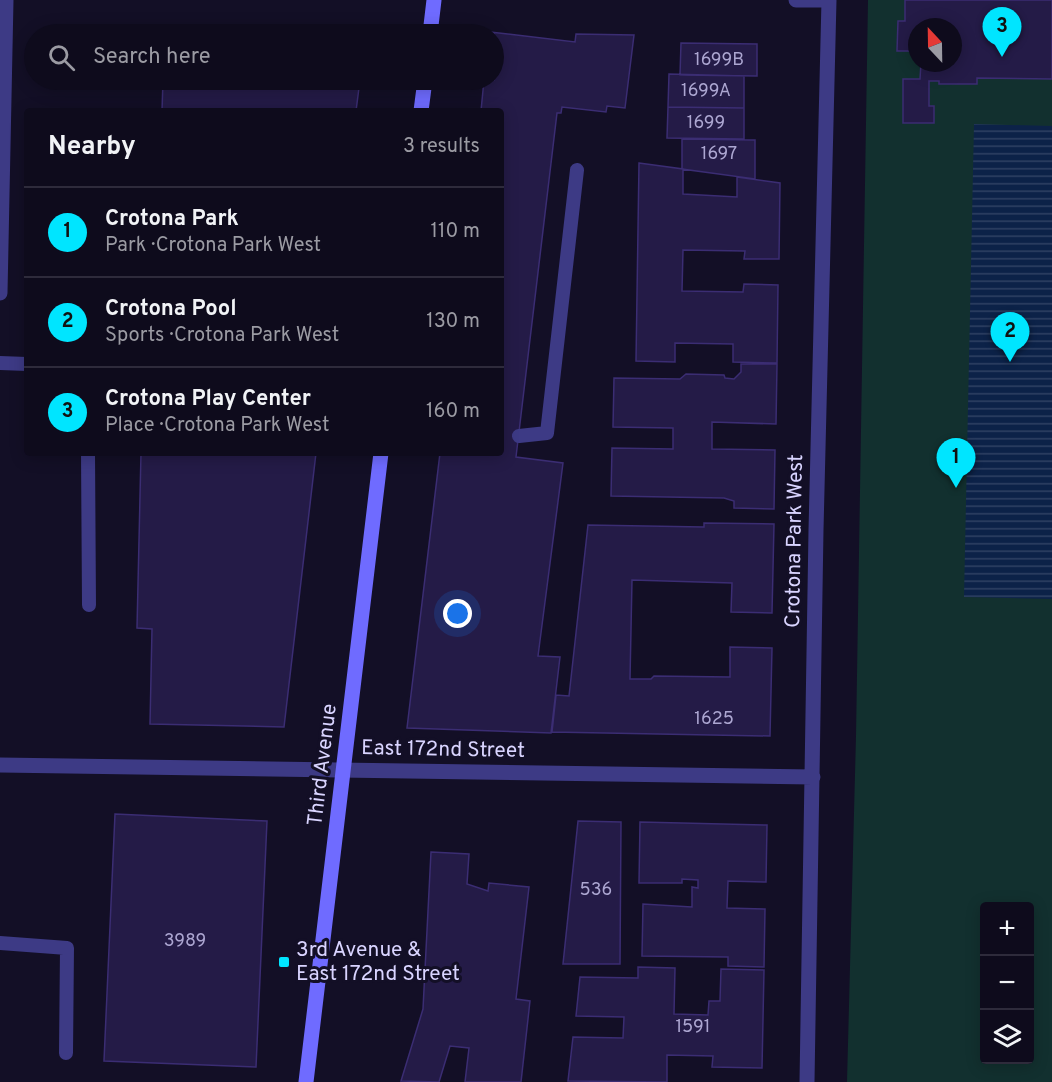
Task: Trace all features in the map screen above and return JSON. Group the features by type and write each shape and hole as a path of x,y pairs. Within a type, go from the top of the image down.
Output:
{"main road":[{"path":"431,24 434,0"},
{"path":"421,108 424,90"},
{"name":"Third Avenue","path":"306,1082 381,456"}],"street":[{"path":"0,293 6,0"},
{"path":"796,0 829,0"},
{"name":"Crotona Park West","path":"807,1082 816,530 829,0"},
{"name":"East 172nd Street","path":"0,765 813,777"}],"lane":[{"path":"519,436 547,434 577,170"},
{"path":"0,363 24,364"},
{"path":"88,456 89,605"},
{"path":"0,943 67,948 66,1053"}],"green space":[{"path":"868,0 1052,0 1052,1082 847,1082 856,736"}],"water":[{"path":"974,124 1052,126 1052,599 964,597"}],"building":[{"path":"905,0 1052,0 1052,79 977,78 977,84 939,84 939,81 929,81 929,106 934,106 934,123 903,123 903,79 920,79 920,72 962,72 962,18 908,18 908,51 897,51 898,21 905,21"},
{"path":"504,34 575,42 576,34 634,35 625,108 607,106 606,112 562,107 561,113 557,113 516,457 563,463 538,656 560,657 551,733 407,728 440,456 504,456 504,108 481,108 483,90 504,90"},
{"path":"681,43 757,44 757,76 680,75"},
{"path":"669,74 744,76 744,108 668,107"},
{"path":"163,90 359,90 356,108 162,108"},
{"path":"668,107 744,108 744,139 667,138"},
{"path":"682,139 755,140 755,179 682,169"},
{"path":"639,163 683,169 683,194 737,197 737,177 780,183 779,259 744,259 745,251 683,250 682,291 743,292 744,284 778,285 777,363 733,362 733,344 675,343 675,362 636,361"},
{"path":"741,364 777,364 776,424 712,422 712,449 775,450 774,509 734,508 734,501 724,498 611,496 612,448 673,449 673,428 613,427 614,378 680,379 686,374 724,375 725,378 734,379 741,372"},
{"path":"141,456 316,456 284,727 150,724 152,629 137,628"},
{"path":"704,523 774,524 772,613 731,612 732,583 632,580 630,679 651,679 654,676 730,677 730,647 772,648 770,736 552,732 556,695 569,696 588,525 704,527"},
{"path":"115,814 267,821 256,1067 104,1061"},
{"path":"578,821 621,822 620,964 563,964"},
{"path":"640,822 767,825 766,882 728,881 727,908 765,909 764,967 728,966 728,957 642,956 643,904 692,907 692,887 698,888 698,880 682,879 682,883 639,883"},
{"path":"431,852 469,854 467,884 488,891 489,883 529,887 516,999 530,1001 521,1082 465,1082 469,1048 450,1046 439,1082 401,1081 423,1009"},
{"path":"638,967 675,968 674,1014 708,1015 709,1001 720,1001 721,969 764,970 762,1068 712,1067 713,1056 667,1055 667,1082 568,1081 573,1037 623,1038 624,1017 576,1016 580,977 638,978"}],"place":[{"name":"Crotona Play Center","path":"1002,57"},
{"name":"Crotona Pool","path":"1010,362"},
{"name":"Crotona Park","path":"956,488"},
{"name":"3rd Avenue & East 172nd Street","path":"284,962"}]}
